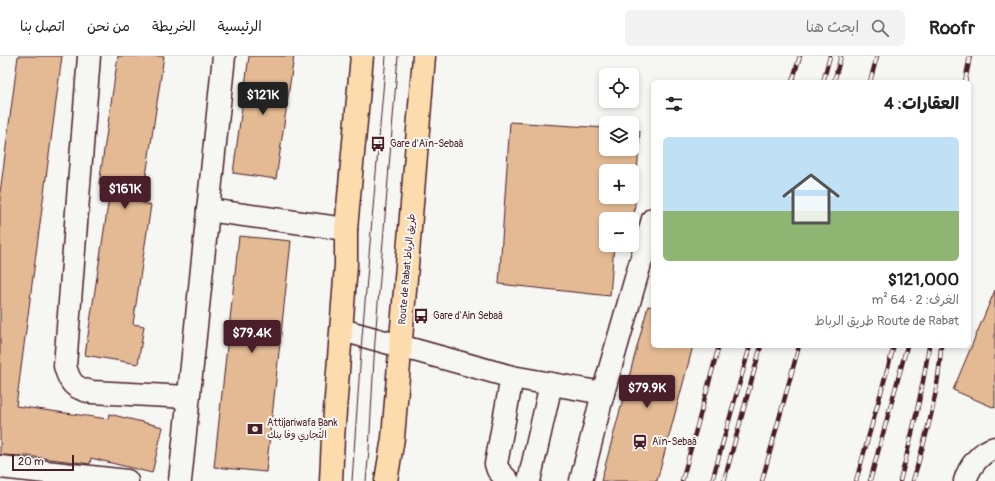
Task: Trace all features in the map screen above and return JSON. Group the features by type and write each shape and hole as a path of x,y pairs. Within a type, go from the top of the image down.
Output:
{"main road":[{"path":"331,481 347,260 346,229 362,56"},
{"name":"Route de Rabat طريق الرباط","path":"386,481 393,438 424,56"}],"lane":[{"path":"89,56 65,366 69,380 81,390 92,392 188,397"},
{"path":"180,481 224,56"},
{"path":"208,210 346,229"},
{"path":"581,481 651,225"},
{"path":"342,330 512,377 604,393"},
{"path":"508,481 498,470 496,464 512,377"},
{"path":"530,481 551,384"},
{"path":"965,481 971,468 979,458 987,450 995,448"},
{"path":"0,467 127,481"}],"building":[{"path":"18,56 62,56 16,406 108,419 109,414 163,427 152,473 91,458 90,464 27,456 0,455 0,193"},
{"path":"118,56 164,56 142,203 151,205 133,324 144,326 138,364 85,355 111,185 99,184"},
{"path":"249,56 294,56 276,179 233,173"},
{"path":"510,122 599,128 599,156 638,156 638,164 599,164 599,204 635,204 634,212 599,212 599,252 613,252 610,296 499,284"},
{"path":"239,236 291,241 266,472 214,467"},
{"path":"995,290 995,408 953,390"},
{"path":"648,306 651,307 651,348 692,348 657,481 601,481"}],"tram line":[{"path":"352,481 362,337 386,56"},
{"path":"366,481 375,340 398,56"}],"railway":[{"path":"793,80 800,56"},
{"path":"824,80 830,56"},
{"path":"835,80 841,56"},
{"path":"871,80 877,56"},
{"path":"965,80 970,56"},
{"path":"682,481 718,348"},
{"path":"712,481 749,348"},
{"path":"724,481 760,348"},
{"path":"762,481 798,348"},
{"path":"856,481 893,348"},
{"path":"870,481 906,348"},
{"path":"900,481 909,447 929,348"},
{"path":"913,481 935,398 941,348"}],"place":[{"name":"Gare d'Aïn-Sebaâ","path":"378,144"},
{"name":"Gare d'Ain Sebaâ","path":"421,316"},
{"name":"Attijariwafa Bank التجاري وفا بنك","path":"255,429"},
{"name":"Aïn-Sebaâ","path":"640,442"}]}
